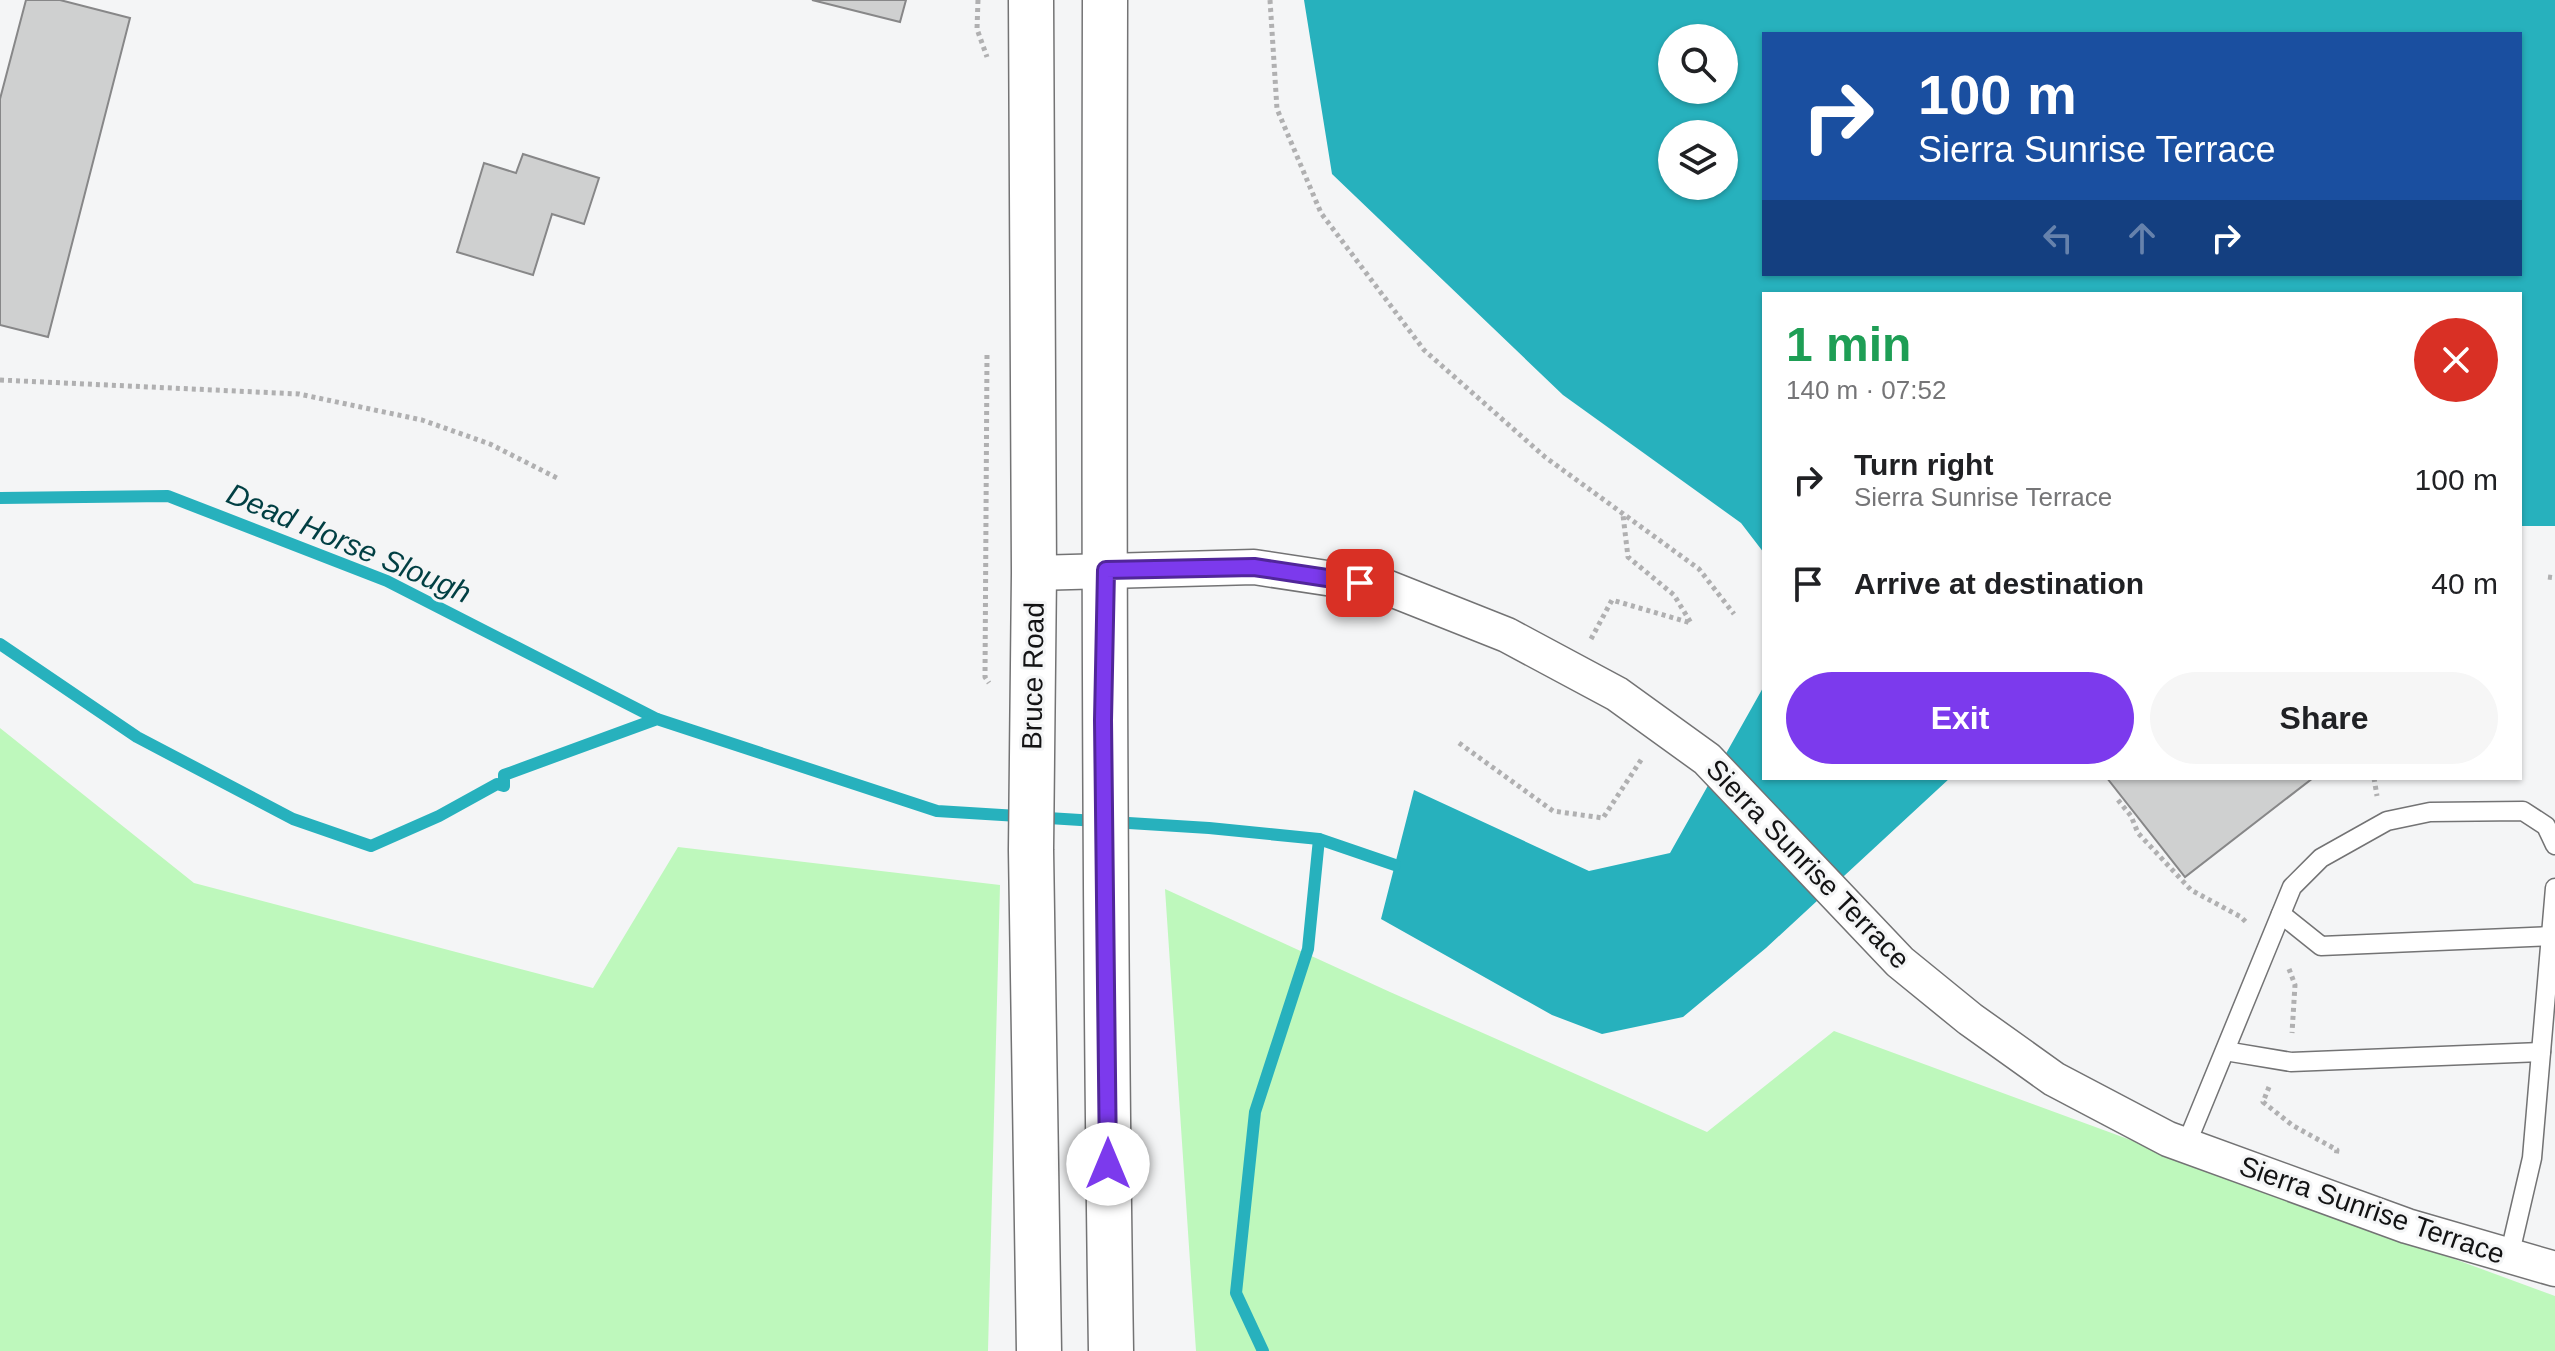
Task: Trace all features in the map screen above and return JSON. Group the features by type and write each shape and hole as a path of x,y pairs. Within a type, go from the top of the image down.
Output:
{"main road":[{"name":"Bruce Road","path":"1031,0 1034,573 1031,850 1039,1351"},
{"path":"1105,0 1106,570 1103,720 1111,1351"}],"street":[{"name":"Sierra Sunrise Terrace","path":"1034,573 1254,567 1386,587 1507,635 1617,694 1707,759 1900,962 1970,1019 2054,1079 2168,1139 2407,1226 2555,1269"}],"lane":[{"path":"2186,1145 2292,887 2321,858 2387,821 2430,812 2523,811 2546,826 2555,845"},
{"path":"2509,1257 2532,1158 2555,888"},
{"path":"2281,914 2321,946 2551,936"},
{"path":"2225,1051 2291,1062 2541,1052"}],"path":[{"path":"978,0 977,29 990,63"},
{"path":"1270,0 1277,109 1321,213 1424,350 1545,457 1699,569 1734,614"},
{"path":"987,347 985,677 991,685"},
{"path":"0,380 299,394 422,420 490,444 557,478"},
{"path":"1591,639 1612,600 1691,623 1674,595 1628,557 1623,514"},
{"path":"1459,743 1553,811 1603,818 1663,728"},
{"path":"2118,800 2131,816 2138,833 2191,890 2241,917 2269,944"}],"green space":[{"path":"0,728 194,883 593,988 678,847 1000,885 988,1351 0,1351"},
{"path":"1165,889 1707,1132 1834,1031 2555,1296 2555,1351 1196,1351"}],"water":[{"path":"1304,0 2555,0 2555,526 2522,526 2522,292 1762,292 1762,550 1741,523 1563,395 1332,174"},
{"path":"1762,690 1762,780 1948,780 1766,948 1683,1017 1602,1034 1552,1015 1381,919 1414,790 1589,871 1670,853"}],"building":[{"path":"26,0 60,0 130,18 48,337 0,325 0,99"},
{"path":"812,0 906,0 900,22"},
{"path":"523,154 599,178 584,224 552,214 533,275 457,252 484,163 516,173"},
{"path":"2109,780 2310,780 2185,877"}],"waterway":[{"name":"Dead Horse Slough","path":"0,498 168,496 387,581 657,719"},
{"name":"Dead Horse Slough","path":"0,644 137,737 293,819 371,846 439,816 497,784 504,786 504,775 657,719 937,811 1209,828 1319,839 1395,865"},
{"name":"Dead Horse Slough","path":"1263,1351 1236,1293 1255,1112 1308,949 1319,839"}],"route":[{"path":"1108,1164 1107,848 1103,720 1106,570 1254,567 1360,583"}]}
